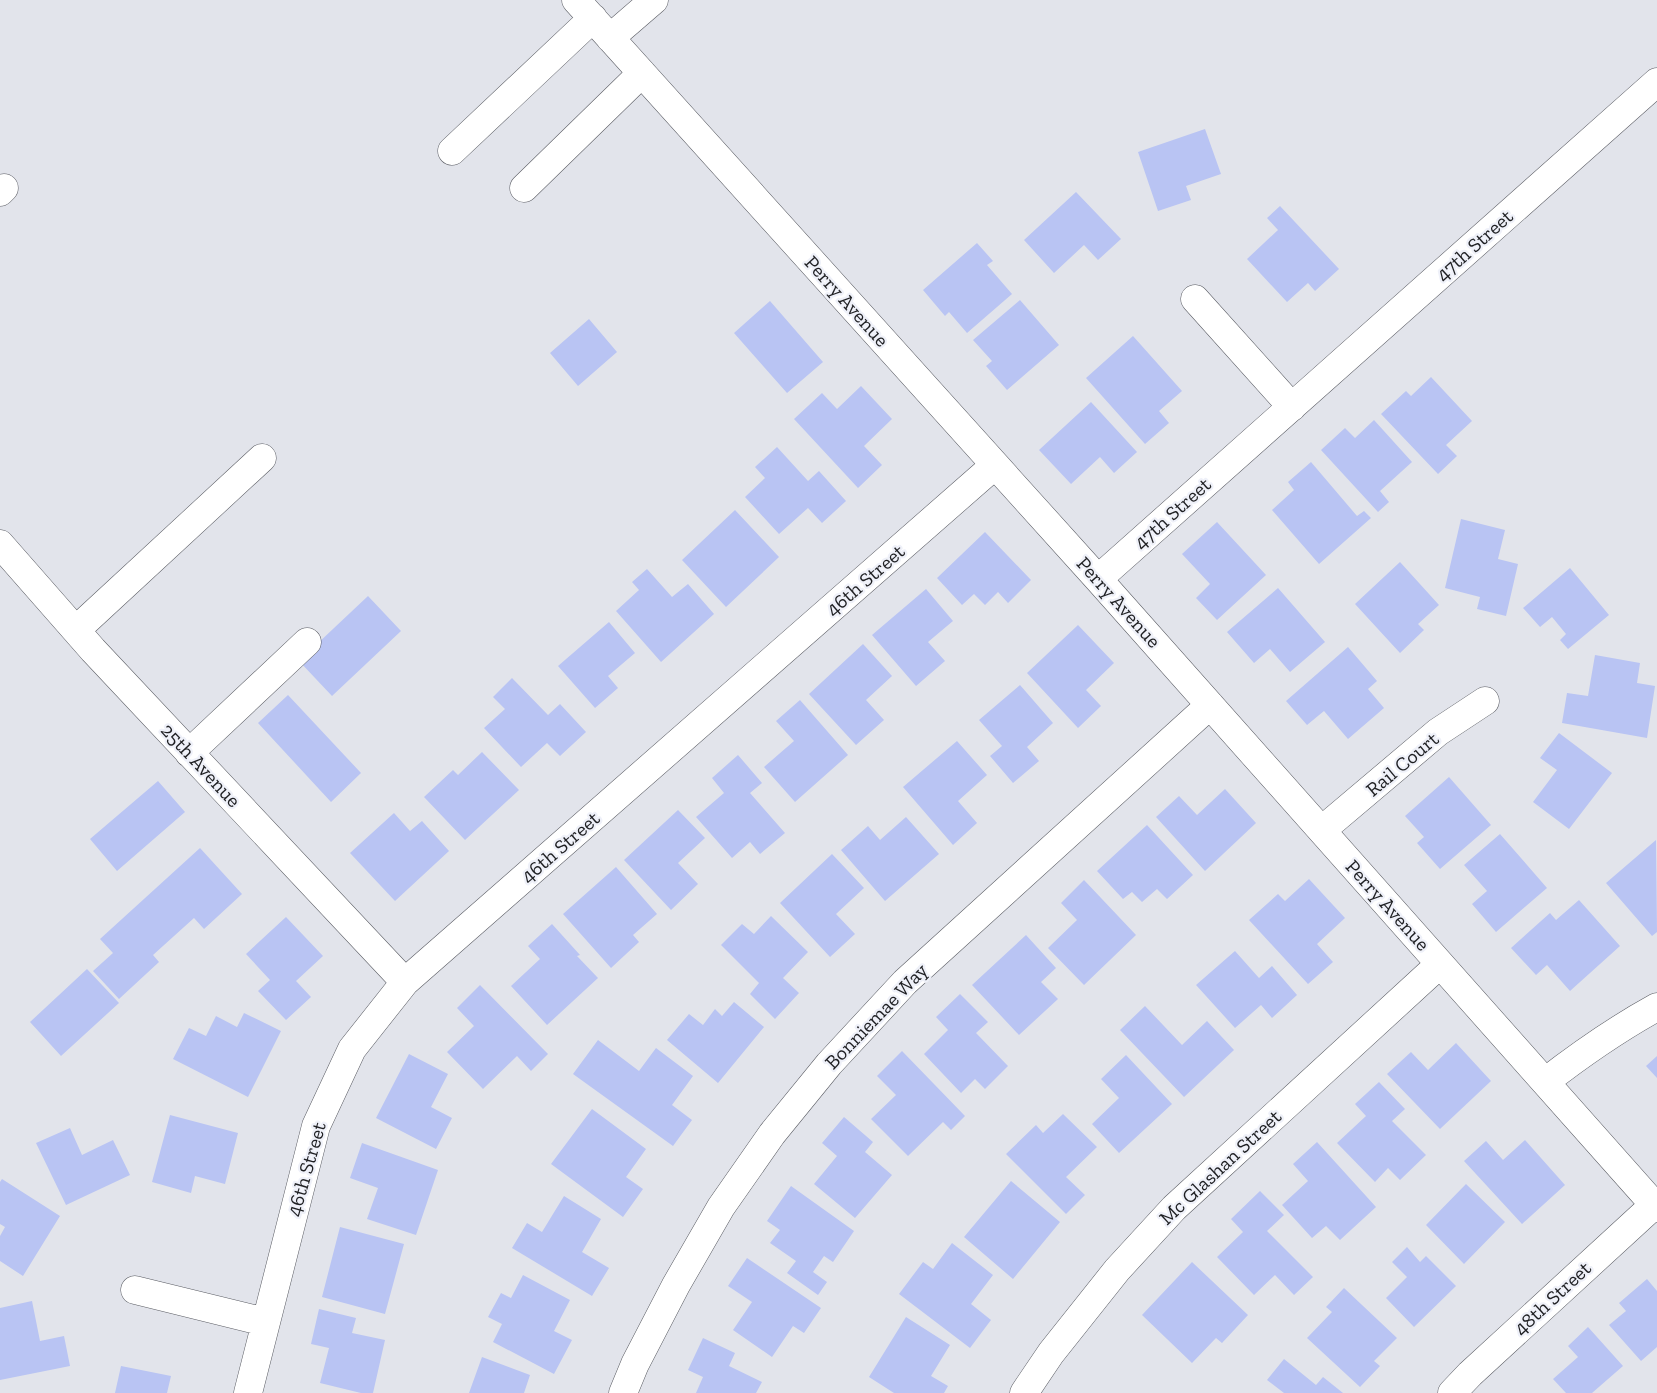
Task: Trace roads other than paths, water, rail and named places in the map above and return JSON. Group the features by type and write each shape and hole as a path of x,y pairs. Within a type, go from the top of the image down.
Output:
{"street":[{"path":"452,151 593,19 654,0"},
{"name":"Perry Avenue","path":"593,19 1098,579 1656,1206"},
{"path":"524,188 642,73"},
{"name":"47th Street","path":"1098,579 1657,82"},
{"path":"1195,299 1292,407"},
{"path":"76,630 262,458"},
{"name":"46th Street","path":"248,1393 316,1126 352,1049 405,982 995,465"},
{"name":"25th Avenue","path":"0,544 76,630 405,982"},
{"path":"190,753 306,642"},
{"name":"Rail Court","path":"1322,830 1438,732 1485,701"},
{"name":"Bonniemae Way","path":"623,1393 635,1364 676,1285 721,1207 772,1134 829,1064 905,982 1210,705"},
{"name":"Mc Glashan Street","path":"1024,1393 1051,1353 1117,1270 1174,1208 1440,964"},
{"path":"1545,1082 1583,1052 1621,1027 1657,1007"},
{"name":"48th Street","path":"1452,1393 1470,1374 1656,1206"},
{"path":"135,1290 265,1322"}]}
